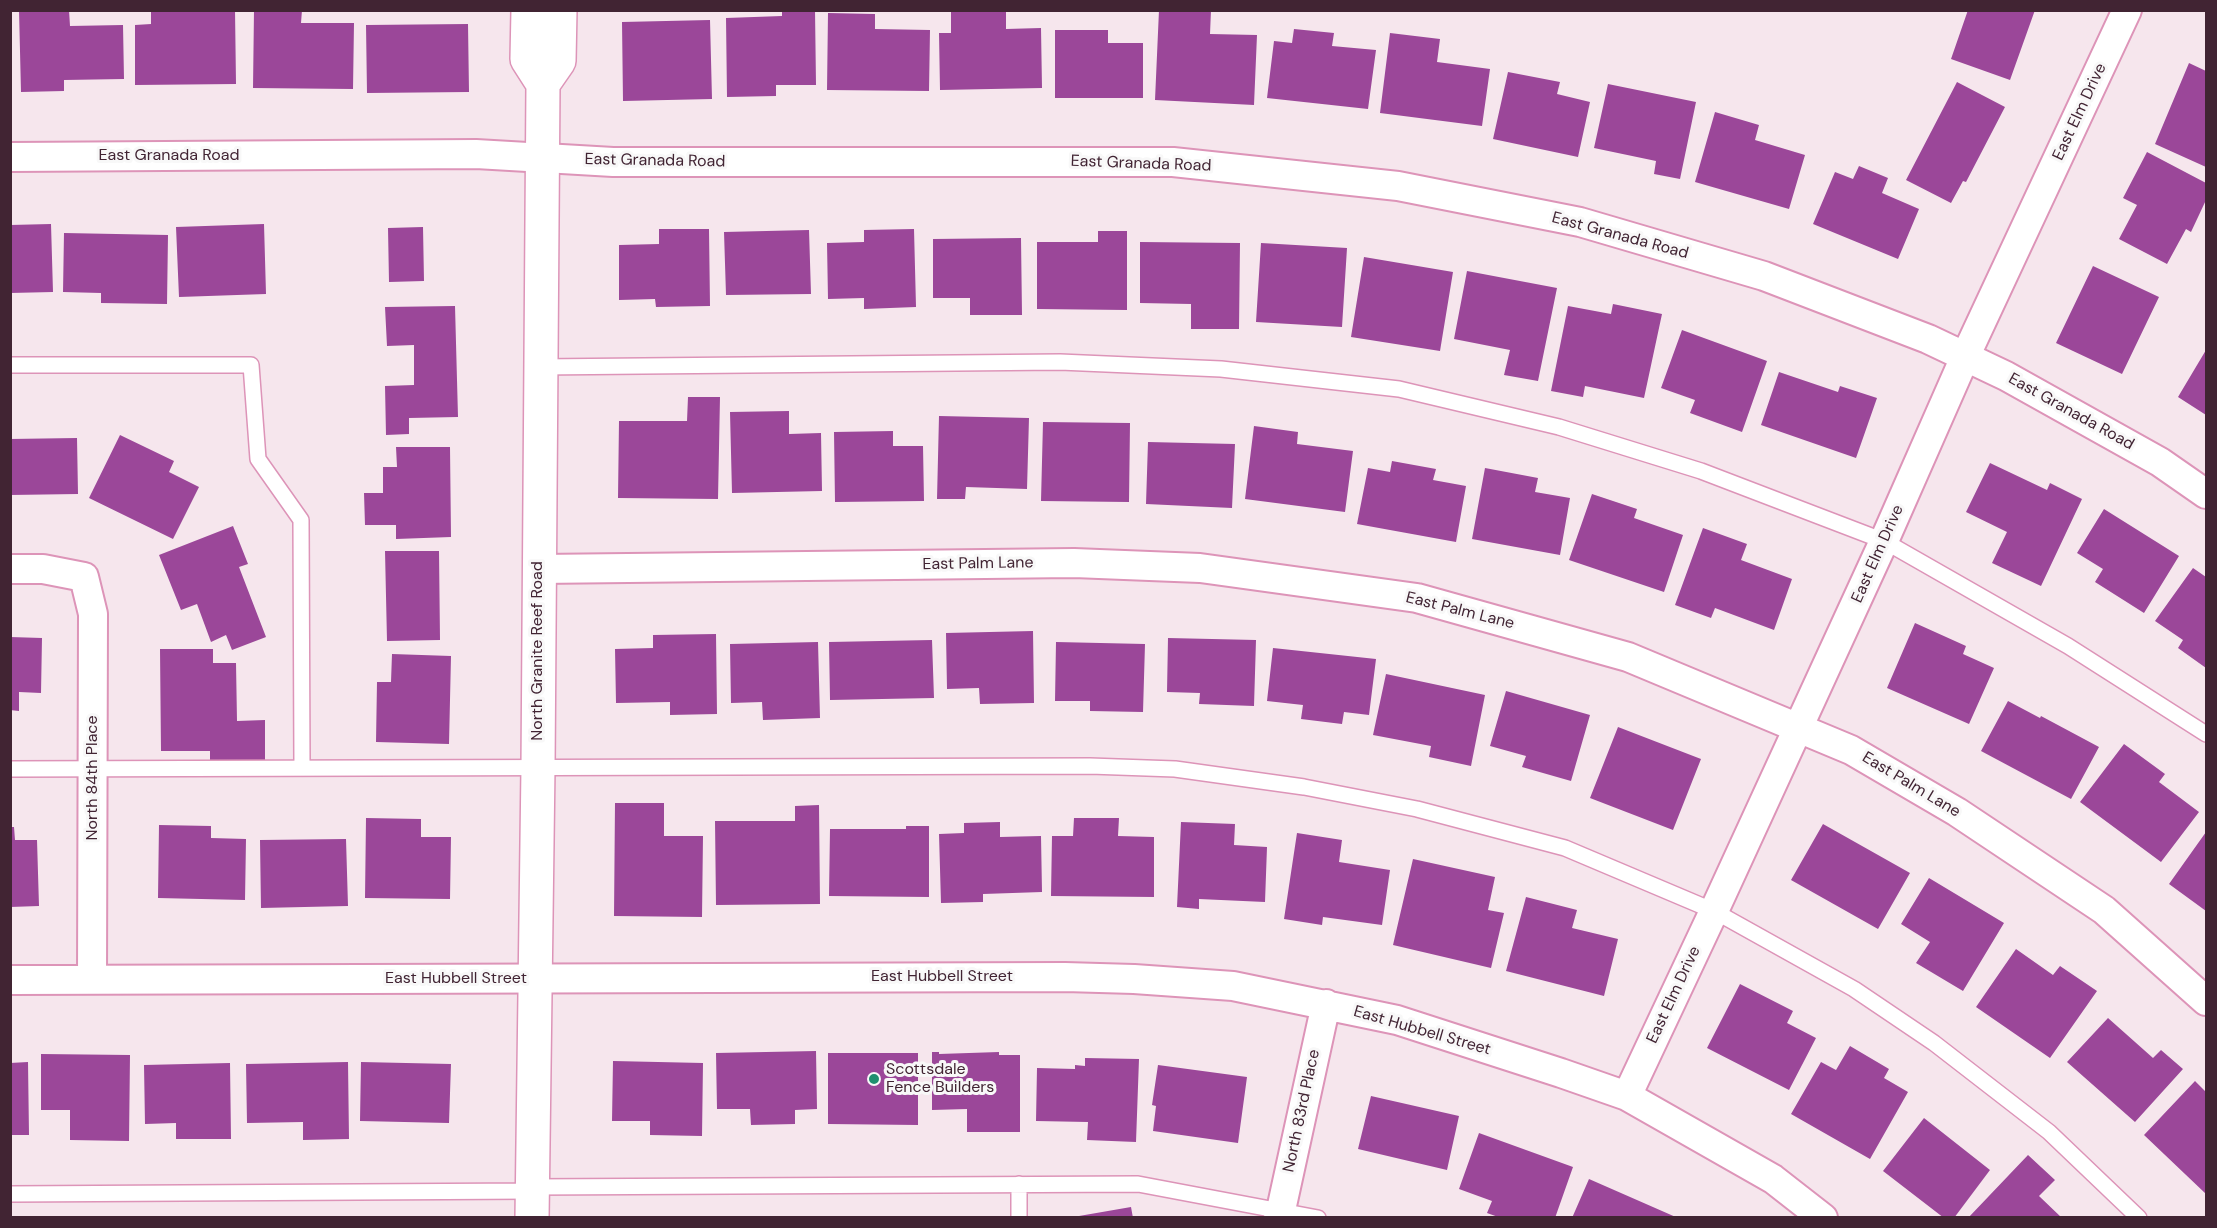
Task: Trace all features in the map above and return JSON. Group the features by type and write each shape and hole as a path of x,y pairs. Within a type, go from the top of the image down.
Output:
{"street":[{"path":"528,10 526,59 543,84 559,61 560,10"},
{"name":"East Elm Drive","path":"1627,1096 1799,727 1965,357 2127,10"},
{"name":"North Granite Reef Road","path":"532,1199 543,84"},
{"name":"East Granada Road","path":"10,157 476,154 613,162 1173,162 1398,186 1580,222 1764,276 1929,339 2006,376 2160,462 2206,494"},
{"name":"East Palm Lane","path":"539,569 1074,563 1200,568 1417,598 1628,657 1851,750 1957,812 2104,910 2206,1001"},
{"name":"North 84th Place","path":"10,569 43,569 84,577 93,614 92,980"},
{"name":"East Hubbell Street","path":"10,980 1065,977 1134,978 1233,986 1397,1020 1627,1096 1773,1179 1823,1218"},
{"name":"North 83rd Place","path":"1280,1214 1326,1004"}],"lane":[{"path":"540,367 1060,362 1221,369 1399,389 1559,427 1701,471 1884,541 2068,646 2206,734"},
{"path":"10,365 252,365 258,459 302,520 302,768"},
{"path":"10,769 1090,766 1175,769 1304,787 1417,809 1566,848 1714,911 1854,989 1934,1043 2049,1132 2139,1218"},
{"path":"1019,1184 1019,1218"},
{"path":"10,1194 532,1199 1019,1184 1138,1184 1280,1214 1318,1218"}],"building":[{"path":"19,10 69,10 70,26 123,25 124,79 64,80 64,91 21,92"},
{"path":"151,10 235,10 236,84 135,85 135,25 151,24"},
{"path":"254,10 302,10 301,23 354,23 353,89 253,88"},
{"path":"782,10 815,10 816,85 776,85 776,96 727,97 726,18 782,16"},
{"path":"1159,10 1211,10 1210,34 1257,35 1254,105 1155,100"},
{"path":"1968,10 2035,10 2010,80 1951,59"},
{"path":"1006,11 1006,29 1041,28 1042,88 940,90 939,33 951,33 951,12"},
{"path":"828,13 875,14 875,29 930,30 929,91 827,90"},
{"path":"710,20 712,99 623,101 622,22"},
{"path":"468,24 469,92 367,93 366,25"},
{"path":"1294,29 1334,33 1332,46 1376,50 1368,109 1267,98 1274,41 1292,43"},
{"path":"1055,30 1108,30 1108,43 1143,43 1143,98 1055,98"},
{"path":"1390,33 1440,39 1437,62 1490,69 1482,126 1380,113"},
{"path":"2189,63 2206,71 2206,167 2155,144"},
{"path":"1508,72 1560,82 1557,94 1590,102 1578,157 1493,139"},
{"path":"1957,82 2005,107 1966,182 1963,181 1951,203 1906,180"},
{"path":"1608,84 1696,102 1680,179 1654,174 1656,161 1594,148"},
{"path":"1715,112 1759,125 1755,140 1805,155 1789,209 1695,182"},
{"path":"2147,152 2206,183 2206,200 2191,232 2186,229 2167,264 2119,239 2137,205 2123,198"},
{"path":"1859,166 1888,178 1882,193 1919,209 1898,259 1813,224 1835,172 1853,179"},
{"path":"51,224 53,292 10,293 10,225"},
{"path":"264,224 266,294 179,297 176,227"},
{"path":"423,227 424,281 389,282 388,228"},
{"path":"659,229 709,229 710,306 656,307 655,299 619,300 619,245 659,244"},
{"path":"914,229 916,307 864,309 864,298 828,299 827,243 864,242 864,230"},
{"path":"809,230 811,294 726,295 724,232"},
{"path":"1098,231 1127,231 1127,310 1037,309 1037,242 1098,242"},
{"path":"64,233 168,235 167,304 101,303 101,293 63,292"},
{"path":"1021,238 1022,315 970,315 970,298 933,298 933,239"},
{"path":"1140,242 1240,243 1239,329 1191,329 1191,304 1140,303"},
{"path":"1261,243 1347,248 1342,327 1256,322"},
{"path":"1364,257 1453,272 1440,351 1351,337"},
{"path":"2093,266 2159,297 2122,374 2056,343"},
{"path":"1467,271 1557,288 1538,381 1504,375 1510,350 1454,339"},
{"path":"1613,304 1662,314 1644,398 1585,386 1583,397 1551,391 1568,306 1611,314"},
{"path":"455,306 458,417 409,418 409,434 386,435 385,386 414,385 414,345 387,346 385,307"},
{"path":"1682,330 1767,361 1742,432 1690,413 1695,400 1661,388"},
{"path":"2206,350 2206,415 2178,397"},
{"path":"1779,372 1838,392 1840,386 1877,398 1856,458 1761,425"},
{"path":"688,397 720,397 718,499 618,498 619,421 687,421"},
{"path":"789,411 789,434 821,433 822,491 732,493 730,412"},
{"path":"939,416 1029,418 1027,489 966,487 965,499 937,499"},
{"path":"1043,422 1130,423 1129,502 1041,501"},
{"path":"1254,426 1298,432 1297,444 1353,451 1345,512 1245,499"},
{"path":"893,431 893,446 923,446 924,501 835,502 834,432"},
{"path":"120,435 174,461 169,472 199,487 173,539 89,498"},
{"path":"77,438 78,494 10,495 10,439"},
{"path":"1148,442 1235,444 1232,508 1146,504"},
{"path":"396,447 450,447 451,537 396,539 396,525 365,525 364,493 383,493 383,467 397,467"},
{"path":"1392,461 1436,469 1433,480 1466,486 1456,542 1357,524 1368,468 1390,472"},
{"path":"1990,463 2047,490 2050,483 2082,499 2041,586 1992,563 2007,532 1966,512"},
{"path":"1485,468 1538,478 1535,492 1570,498 1560,555 1472,539"},
{"path":"1592,494 1637,509 1634,518 1683,535 1664,592 1569,560"},
{"path":"2104,509 2179,556 2144,613 2095,582 2103,569 2077,553"},
{"path":"233,526 248,564 239,567 266,637 232,650 226,635 211,642 197,604 181,610 159,555"},
{"path":"1703,528 1747,544 1741,560 1792,579 1774,630 1715,608 1711,618 1675,605"},
{"path":"385,551 439,551 440,640 387,641"},
{"path":"2193,568 2206,577 2206,668 2178,648 2183,640 2155,621"},
{"path":"1915,623 1966,646 1963,654 1994,668 1969,724 1887,688"},
{"path":"1033,631 1034,703 980,704 979,688 947,689 946,633"},
{"path":"716,634 717,714 670,715 670,702 616,703 615,649 653,648 653,635"},
{"path":"10,637 42,638 41,693 19,692 19,711 10,710"},
{"path":"1168,638 1256,640 1254,706 1199,704 1200,693 1167,692"},
{"path":"932,640 934,698 830,700 829,642"},
{"path":"818,642 820,718 763,720 762,702 731,703 730,644"},
{"path":"1056,642 1145,644 1143,712 1090,711 1090,701 1055,701"},
{"path":"1273,648 1376,659 1369,715 1344,712 1342,724 1301,719 1303,705 1267,701"},
{"path":"160,649 213,649 213,663 236,663 237,721 265,720 265,760 210,761 210,751 161,751"},
{"path":"392,654 451,656 449,744 376,742 377,682 391,682"},
{"path":"1386,674 1485,695 1471,766 1429,757 1431,746 1373,735"},
{"path":"1506,691 1590,715 1571,781 1522,767 1526,756 1490,746"},
{"path":"2008,701 2099,747 2071,799 1981,751"},
{"path":"1618,727 1701,759 1673,830 1590,798"},
{"path":"2124,744 2165,774 2159,782 2199,812 2161,862 2080,802"},
{"path":"615,803 664,803 664,836 703,836 702,917 614,916"},
{"path":"819,805 820,904 716,905 715,821 795,821 795,806"},
{"path":"366,818 421,819 421,837 451,837 450,899 365,898"},
{"path":"1074,818 1119,818 1118,836 1154,837 1154,897 1051,896 1052,836 1073,836"},
{"path":"1000,822 1000,837 1041,836 1042,892 983,894 983,902 941,903 939,834 964,833 964,823"},
{"path":"1181,822 1235,824 1234,845 1267,847 1265,902 1199,899 1199,909 1177,907"},
{"path":"1823,824 1910,873 1878,929 1791,880"},
{"path":"159,825 211,826 211,838 246,839 245,900 158,898"},
{"path":"906,826 929,826 929,897 829,896 830,829 906,829"},
{"path":"10,827 14,827 15,840 37,840 39,906 10,907"},
{"path":"2206,832 2206,911 2169,884"},
{"path":"1297,833 1342,840 1339,862 1390,870 1382,925 1323,917 1322,925 1284,919"},
{"path":"346,839 348,906 261,908 260,840"},
{"path":"1413,859 1495,877 1488,910 1504,913 1491,968 1393,945"},
{"path":"1929,878 2004,923 1963,991 1916,963 1930,942 1901,924"},
{"path":"1526,897 1577,910 1572,928 1618,939 1604,996 1506,971"},
{"path":"2016,949 2053,975 2060,966 2097,991 2050,1058 1976,1007"},
{"path":"1740,984 1793,1011 1787,1023 1816,1038 1789,1090 1707,1048"},
{"path":"2108,1018 2153,1058 2161,1050 2183,1069 2135,1122 2067,1062"},
{"path":"1850,1046 1889,1069 1884,1078 1908,1092 1870,1159 1791,1114 1821,1062 1836,1070"},
{"path":"816,1051 817,1109 795,1110 795,1124 751,1125 750,1109 717,1109 716,1053"},
{"path":"932,1052 939,1052 939,1054 999,1052 999,1055 1020,1055 1020,1132 967,1132 967,1109 932,1110"},
{"path":"828,1053 918,1053 918,1125 828,1124"},
{"path":"41,1054 130,1055 129,1141 70,1140 70,1110 41,1110"},
{"path":"1085,1058 1139,1059 1136,1142 1087,1140 1088,1122 1036,1121 1037,1068 1075,1069 1075,1065 1085,1066"},
{"path":"613,1061 703,1063 702,1136 650,1135 650,1121 612,1121"},
{"path":"28,1062 29,1135 10,1135 10,1063"},
{"path":"348,1062 349,1139 303,1140 303,1122 247,1123 246,1064"},
{"path":"361,1062 451,1064 449,1123 360,1121"},
{"path":"230,1063 231,1139 176,1139 176,1123 145,1124 144,1065"},
{"path":"1158,1065 1247,1077 1238,1143 1153,1131 1156,1106 1152,1105"},
{"path":"2195,1081 2206,1092 2206,1194 2144,1135"},
{"path":"1371,1096 1459,1116 1447,1170 1358,1149"},
{"path":"1924,1118 1990,1170 1954,1218 1944,1218 1883,1171"},
{"path":"1479,1133 1573,1167 1555,1218 1501,1218 1487,1213 1492,1201 1459,1189"},
{"path":"2028,1155 2055,1180 2039,1196 2062,1218 1968,1218"},
{"path":"1589,1179 1678,1218 1572,1218"},
{"path":"1131,1207 1133,1218 1079,1218 1079,1216"}],"place":[{"name":"Scottsdale Fence Builders","path":"874,1079"}]}
